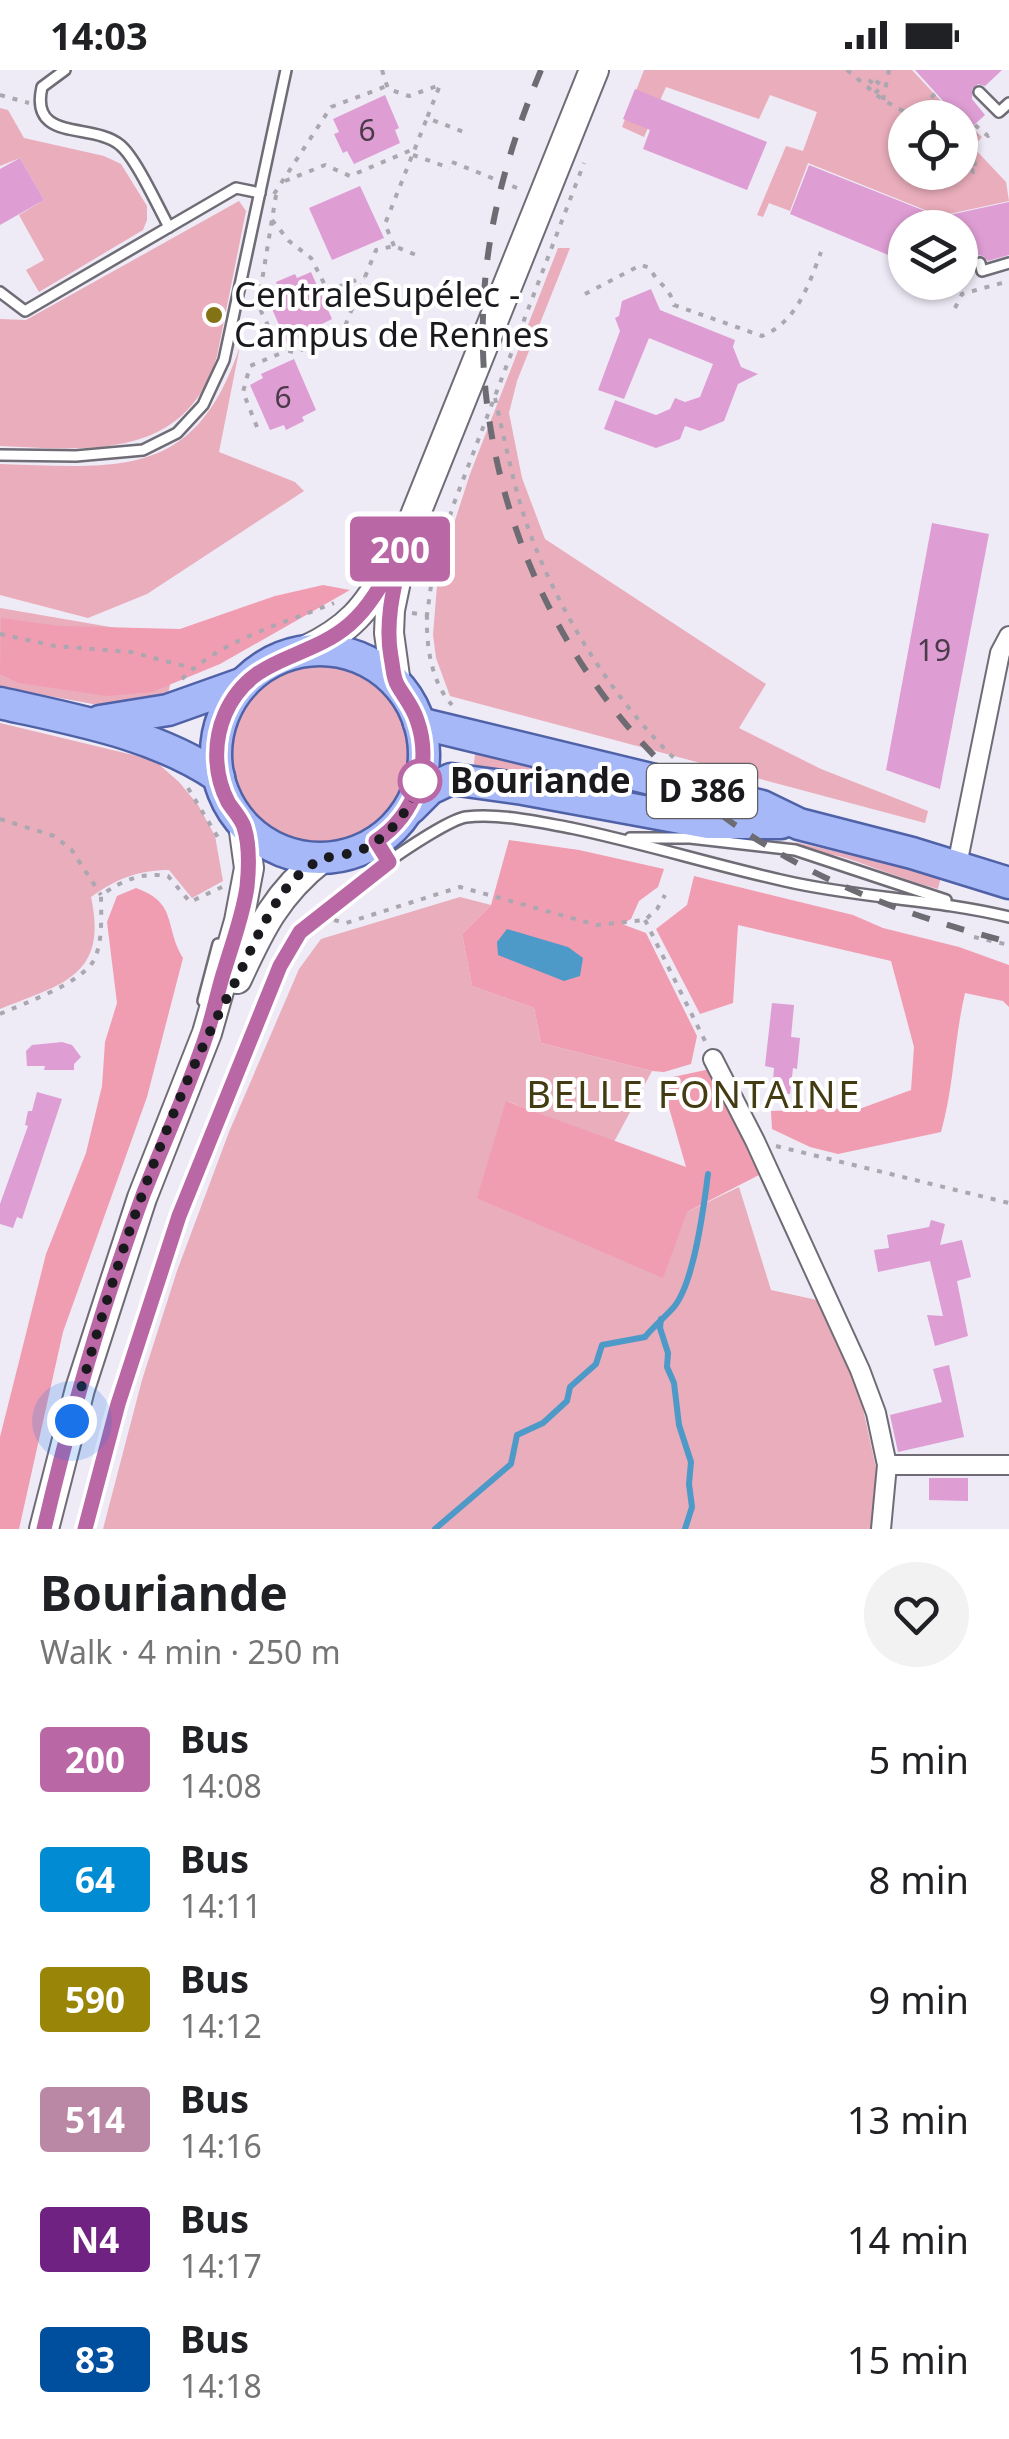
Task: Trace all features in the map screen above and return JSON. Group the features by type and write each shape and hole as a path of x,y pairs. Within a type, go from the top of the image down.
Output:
{"main road":[{"path":"304,651 338,652 370,663 406,696 419,723 423,765 410,805 388,842 322,858 287,853 271,846 243,824 224,794 219,776 218,737 232,700 244,684 272,662 304,651 379,608 594,70"},
{"path":"379,608 389,633 396,684"},
{"path":"87,722 168,710 244,684"},
{"path":"0,704 87,722 163,746 219,776"},
{"name":"D 386","path":"419,723 762,806 799,824 1009,882"},
{"name":"D 386","path":"388,842 430,789 450,779 708,823 799,824"},
{"path":"208,1033 246,890 248,847 243,824"},
{"path":"44,1529 80,1389 110,1293 142,1198 208,1033 277,900 322,858"}],"street":[{"path":"957,865 1000,653 1009,636"},
{"path":"714,1059 756,1141 876,1413 888,1466 881,1529"},
{"path":"888,1466 1009,1465"}],"lane":[{"path":"65,70 46,81 40,94 46,118 58,126 106,137 122,146 169,227"},
{"path":"0,455 76,456 136,451 161,443 186,424 208,398 222,368 286,70"},
{"path":"979,92 999,112 1009,104"},
{"path":"0,292 25,311 236,188 260,192"},
{"path":"980,263 982,271 1009,264"},
{"path":"85,1529 118,1404 179,1216 280,966 300,932 388,842 416,841 463,818 484,816 540,822 788,882 968,907"},
{"path":"230,903 240,862 243,824"},
{"path":"616,838 690,838 795,850 1009,917"},
{"path":"208,1033 203,1002 220,936"}],"path":[{"path":"382,70 388,90 409,96 440,85 385,224 394,246"},
{"path":"848,70 888,103"},
{"path":"883,100 889,70"},
{"path":"257,427 242,392 250,366 279,354 258,305 276,194 331,108 387,86"},
{"path":"929,100 936,93"},
{"path":"0,95 40,106"},
{"path":"427,118 464,132"},
{"path":"978,128 988,136 994,130"},
{"path":"978,134 982,131"},
{"path":"454,708 444,696 430,656 427,616 442,540 590,148"},
{"path":"285,181 325,164 350,176 414,152 543,198"},
{"path":"260,192 276,194"},
{"path":"272,220 310,258 328,291 366,276"},
{"path":"279,348 296,353 344,326 376,250 394,246 416,255"},
{"path":"585,294 641,265 650,268 655,279 669,288 674,305 762,336 798,307 821,252"},
{"path":"955,308 962,294 1009,281"},
{"path":"495,398 521,505 545,570 605,676 680,763"},
{"path":"0,634 55,646 130,652 193,668 256,634 336,602 427,616"},
{"path":"0,819 54,836 72,849 101,895 95,959 86,970 74,980 0,1014"},
{"path":"101,895 126,878 152,874 168,876 190,902 226,884"},
{"path":"338,921 346,923 460,887 597,925 645,920 665,895"},
{"path":"645,920 714,1059"},
{"path":"974,936 1009,945"},
{"path":"756,1141 1009,1203"}],"shaded area":[{"path":"644,70 912,70 940,100 888,100 888,190 978,190 978,152 1006,182 1009,201 968,210 925,210 808,163 790,211 769,203 763,217 757,215 786,146 803,151 817,112 770,95 759,119 666,87 644,137 622,127"},
{"path":"0,108 8,110 24,138 104,156 121,164 147,206 143,230 39,292 26,270 44,260 19,215 44,200 20,158 0,166"},
{"path":"239,201 246,211 217,356 202,390 182,415 158,432 130,442 67,448 0,446 0,319 26,320"},
{"path":"558,248 570,248 517,381 509,413 522,478 545,539 766,684 739,728 821,769 928,811 925,823 450,696 436,658 433,635 438,573 470,474"},
{"path":"240,346 219,452 295,482 304,491 147,594 88,618 0,595 0,464 118,463 149,456 177,443 201,421 222,389"},
{"path":"323,585 350,590 220,664 152,692 107,696 19,683 0,674 1,618 60,626 180,629 275,596"},
{"path":"0,608 180,639 167,699 109,707 0,687"},
{"path":"320,665 354,672 383,691 402,720 409,754 402,788 383,817 354,836 320,843 286,836 257,817 238,788 231,754 238,720 257,691 286,672"},
{"path":"0,723 154,760 198,805 215,836 223,881 192,898 169,870 137,874 109,885 91,897 93,944 76,973 43,992 0,1009"},
{"path":"476,744 674,790 691,805 473,773"},
{"path":"509,840 579,850 664,869 658,887 639,901 631,919 622,924 646,933 697,1036 691,1064 664,1072 652,1071 541,1043 534,1008 472,986 462,934 491,905"},
{"path":"795,842 941,876 938,889 809,849"},
{"path":"694,876 853,915 883,928 959,947 1009,965 1009,1007 1003,1001 965,993 941,1132 838,1154 810,1147 772,1129 771,1111 862,1108 911,1090 914,1047 891,961 738,925 733,1003 700,1014 656,929 687,905"},
{"path":"136,888 164,908 183,958 147,1097 63,1332 19,1529 0,1529 0,1437 46,1254 86,1153 102,1086 105,1042 117,1003 107,922 117,896"},
{"path":"460,897 491,905 462,934 472,986 534,1008 541,1043 652,1071 614,1142 507,1101 687,1212 739,1187 771,1290 817,1300 860,1395 876,1468 871,1529 103,1529 142,1380 177,1271 229,1132 299,969 321,939"},
{"path":"710,1069 759,1175 687,1212 663,1278 477,1198 506,1101 686,1167 663,1087 673,1077"}],"water":[{"path":"507,929 568,947 583,958 580,976 564,981 498,955 497,942"}],"building":[{"path":"915,70 1002,70 985,86 978,84 972,89 973,100 942,100"},
{"path":"635,89 767,142 747,190 643,149 650,130 623,119"},
{"path":"385,95 399,128 395,130 400,143 354,164 347,151 343,153 334,134 339,132 333,119"},
{"path":"20,158 44,200 0,225 0,169"},
{"path":"809,165 922,210 888,210 888,255 790,214"},
{"path":"360,186 384,238 332,260 309,208"},
{"path":"1009,202 1009,255 988,261 978,255 978,210 972,210"},
{"path":"311,272 332,319 318,326 320,329 287,343 265,293 278,287 276,282"},
{"path":"651,289 660,310 735,340 733,347 741,367 758,374 738,384 724,421 700,431 685,426 680,439 656,448 604,429 615,400 656,415 670,409 675,398 685,402 700,397 713,364 649,338 624,399 598,390 620,331 615,318 622,301"},
{"path":"294,359 316,410 286,430 284,425 270,430 250,385 263,378 261,374"},
{"path":"932,523 989,534 940,789 886,770"},
{"path":"772,1003 794,1005 791,1037 800,1038 790,1094 772,1093 774,1068 765,1066"},
{"path":"32,1045 72,1045 81,1057 74,1070 27,1066 26,1051"},
{"path":"37,1092 62,1099 22,1219 17,1217 13,1228 0,1224 0,1204"},
{"path":"931,1220 945,1224 940,1245 962,1240 971,1277 957,1281 968,1336 935,1346 927,1315 943,1316 930,1261 878,1272 874,1250 889,1248 887,1235 929,1227"},
{"path":"949,1365 964,1437 898,1452 890,1415 942,1402 933,1369"},
{"path":"929,1478 968,1478 968,1501 929,1500"}],"waterway":[{"path":"435,1529 511,1464 517,1435 543,1423 567,1401 570,1387 596,1364 602,1345 645,1337 673,1308 692,1264 708,1174"},
{"path":"661,1319 679,1425 691,1462 692,1507 685,1529"}],"railway":[{"path":"541,70 521,121 492,228 485,282 484,364 494,446 515,526 546,602 588,673 638,738 697,796 764,844 822,876 913,914 1009,942"}],"bus line":[{"name":"200","path":"44,1529 80,1389 110,1293 142,1198 208,1033 239,922 246,890 248,847 243,824 232,810 219,776 216,757 223,718 232,700 257,672 326,641 368,606 404,543 389,633 396,684 413,709 423,744 418,786 398,822 376,841 389,862 300,932 280,966 179,1216 118,1404 85,1529"}],"place":[{"name":"CentraleSupélec - Campus de Rennes","path":"214,315"},
{"name":"Bouriande","path":"420,781"}],"district":[{"name":"BELLE FONTAINE","path":"694,1095"}],"route":[{"path":"72,1421 142,1198 208,1033 252,945 290,884 322,858 356,852 386,834 410,805 420,781"}]}
